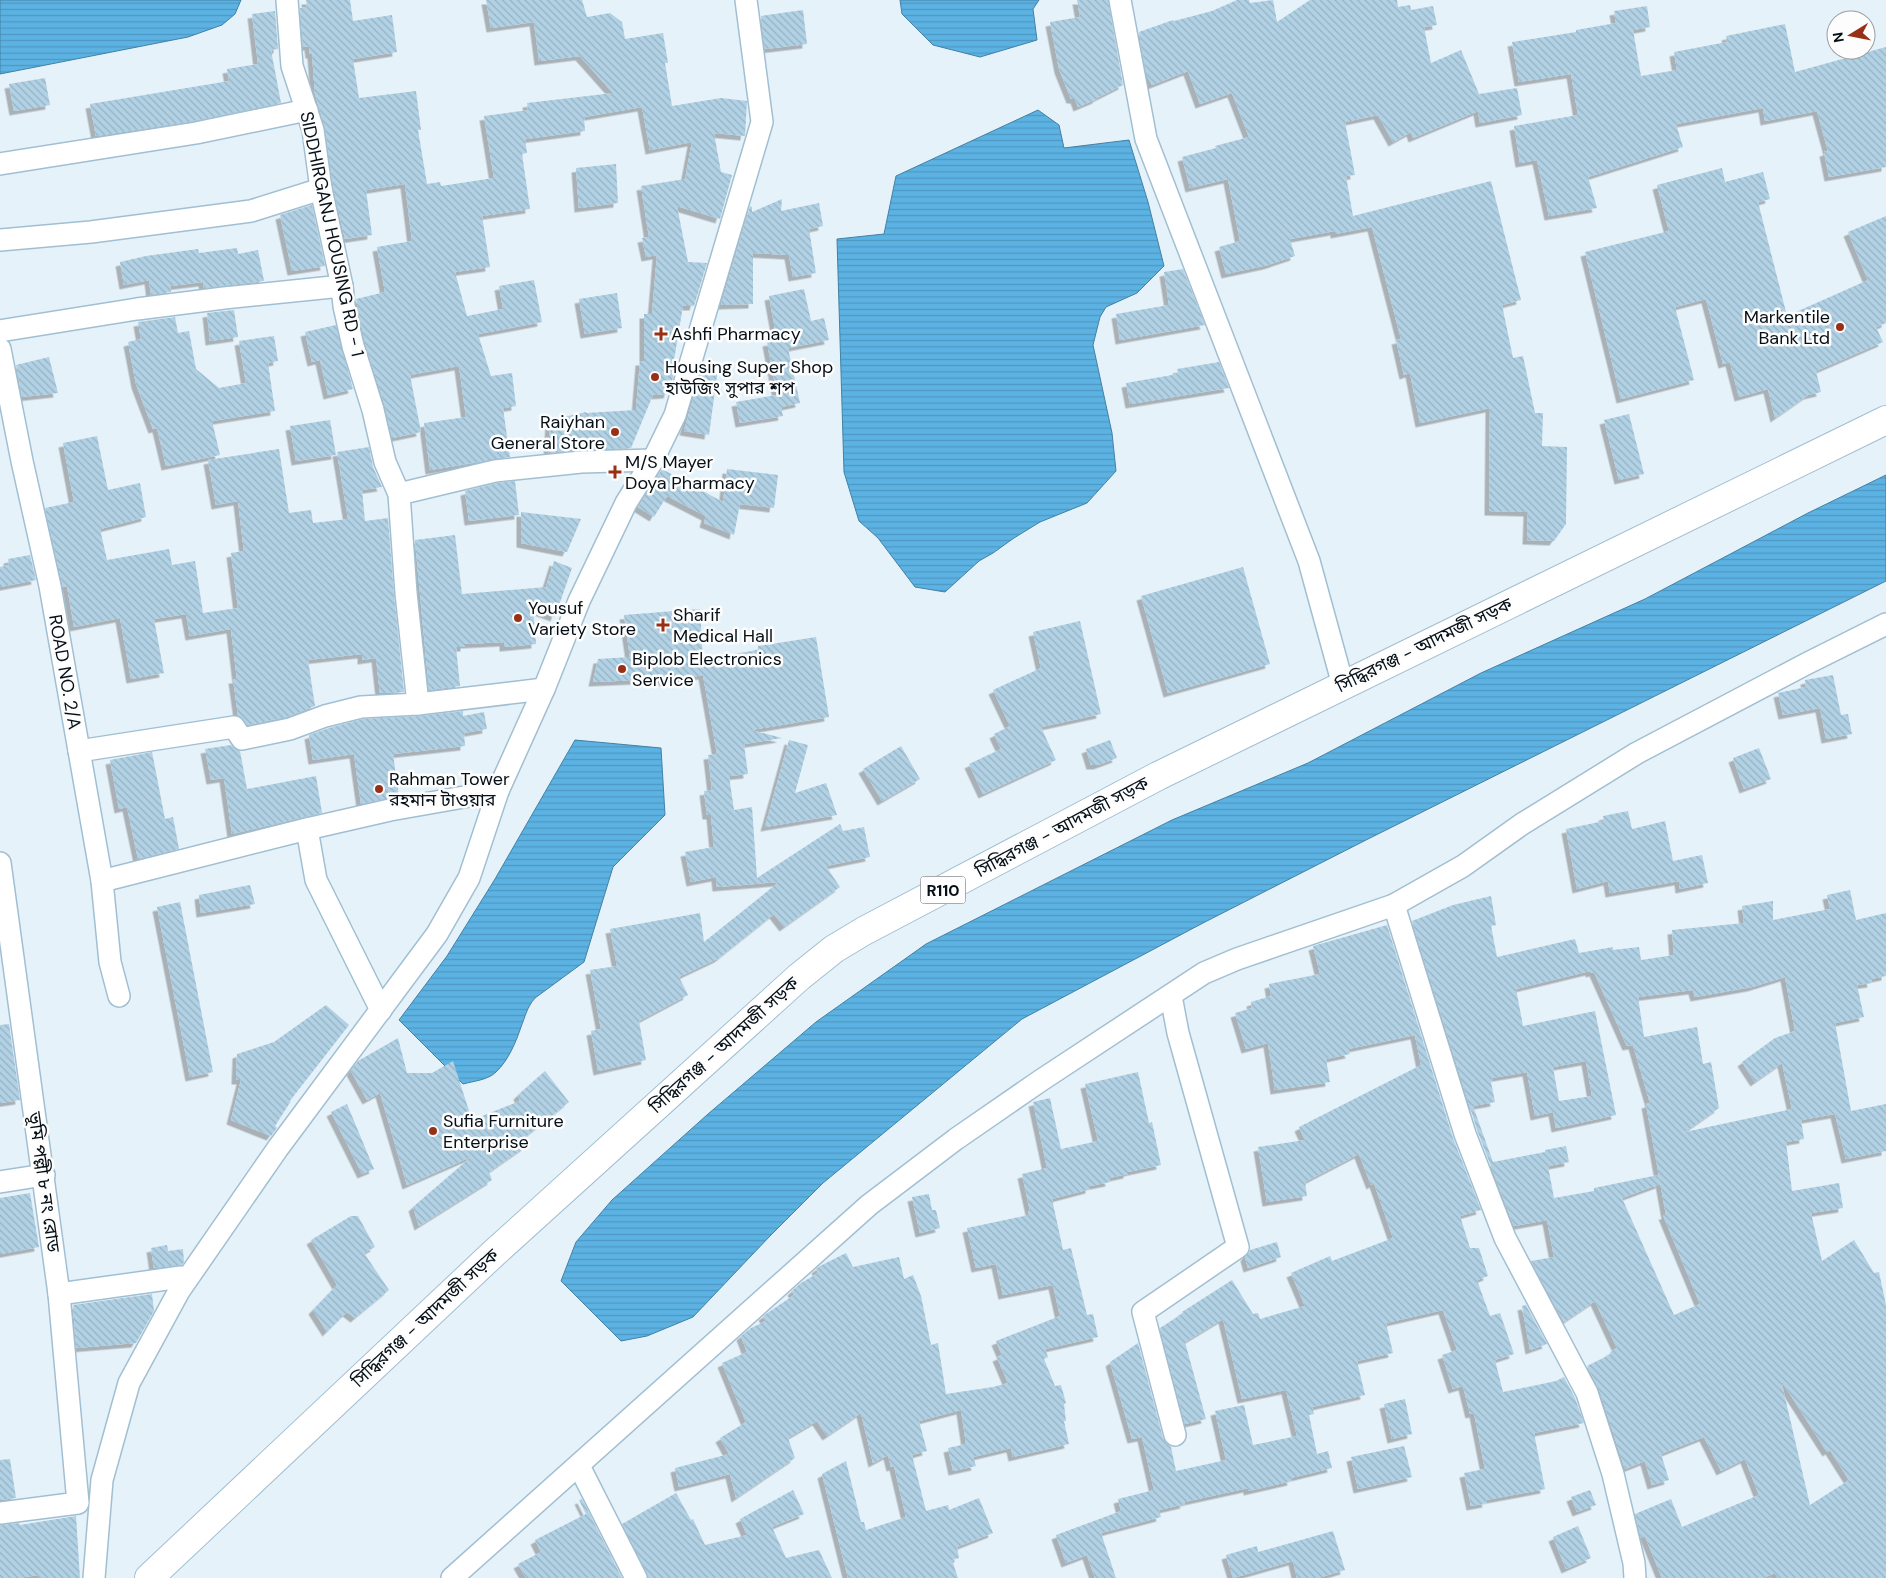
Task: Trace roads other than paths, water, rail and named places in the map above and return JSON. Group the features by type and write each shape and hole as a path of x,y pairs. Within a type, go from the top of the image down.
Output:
{"main road":[{"name":"সিদ্ধিরগঞ্জ - আদমজী সড়ক","path":"149,1578 486,1261 572,1171 834,949 864,931 1158,776 1886,420"}],"street":[{"name":"SIDDHIRGANJ HOUSING RD - 1","path":"287,0 292,66 312,130 321,189 342,286 344,306 353,346 373,410 385,462 398,494 418,704"},
{"path":"94,1578 102,1480 129,1384 184,1284 278,1148 436,934 469,878 498,791 544,689 579,602 626,503 653,460 675,415 762,122 746,0"},
{"path":"1120,0 1146,139 1309,561 1343,685"},
{"path":"0,164 196,133 307,110"},
{"path":"0,240 91,232 251,211 321,189"},
{"path":"0,331 214,299 342,286"},
{"name":"ROAD NO. 2/A","path":"0,349 22,461 50,586 102,881 110,962 119,996"},
{"path":"398,494 495,472 581,462 653,460"},
{"path":"452,1578 869,1206 956,1139 1204,973 1236,959 1394,905 1463,866 1522,824 1637,754 1797,668 1886,624"},
{"path":"79,751 234,727 242,739 290,729 325,716 362,707 418,704 544,689"},
{"path":"102,881 390,810 498,791"},
{"path":"308,829 316,880 381,1010"},
{"name":"ভূমি পল্লী ৮ নং রোড","path":"0,863 59,1294 78,1503 0,1513"},
{"path":"1394,905 1465,1134 1505,1238 1588,1393 1613,1474 1634,1563 1635,1578"},
{"path":"1171,996 1178,1034 1238,1247 1143,1312 1175,1435"},
{"path":"0,1182 44,1175"},
{"path":"59,1294 181,1277"},
{"path":"579,1466 636,1578"}],"water":[{"path":"0,0 241,0 235,14 222,25 188,37 0,74"},
{"path":"900,0 1039,0 1033,9 1037,40 980,57 933,45 902,14"},
{"path":"1038,110 1059,125 1064,148 1129,140 1148,202 1164,266 1137,293 1106,307 1100,317 1093,345 1112,433 1116,471 1087,503 1040,522 1014,538 979,561 945,592 915,587 878,538 859,521 844,472 837,239 884,234 896,176"},
{"path":"1886,475 1886,581 1368,839 1203,923 1022,1019 823,1183 693,1317 647,1336 621,1341 561,1281 576,1242 612,1200 708,1114 816,1022 926,944 1172,820 1308,763 1481,673 1645,599 1808,513"},
{"path":"575,740 661,748 665,815 613,867 584,962 532,1001 511,1051 496,1072 485,1079 463,1084 399,1020 447,956 495,879"}],"place":[{"name":"Markentile Bank Ltd","path":"1840,327"},
{"name":"Ashfi Pharmacy","path":"661,334"},
{"name":"Housing Super Shop হাউজিং সুপার শপ","path":"655,377"},
{"name":"Raiyhan General Store","path":"615,432"},
{"name":"M/S Mayer Doya Pharmacy","path":"615,472"},
{"name":"Yousuf Variety Store","path":"518,618"},
{"name":"Sharif Medical Hall","path":"663,625"},
{"name":"Biplob Electronics Service","path":"622,669"},
{"name":"Rahman Tower রহমান টাওয়ার","path":"379,789"},
{"name":"Sufia Furniture Enterprise","path":"433,1131"}]}
